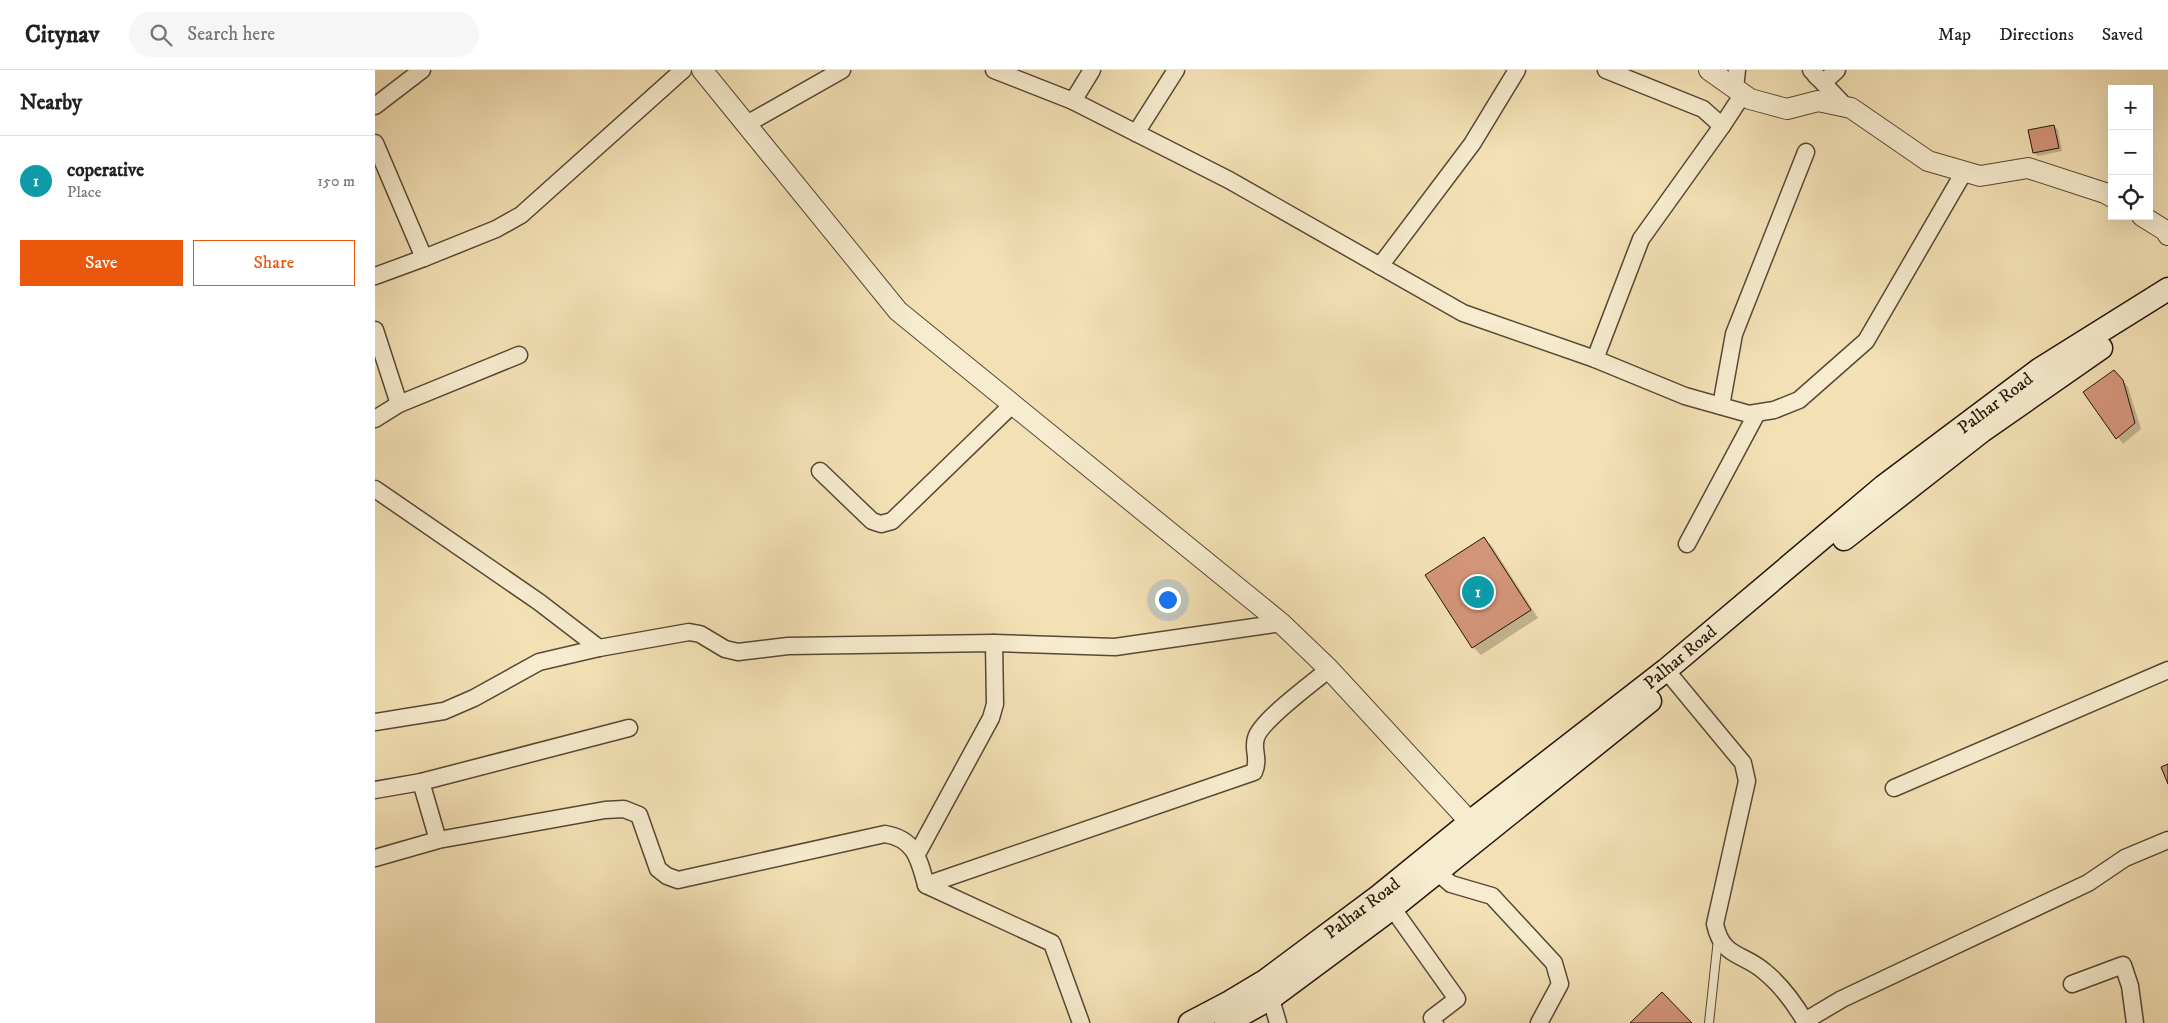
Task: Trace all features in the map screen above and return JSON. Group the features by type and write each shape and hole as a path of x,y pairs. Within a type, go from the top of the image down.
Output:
{"main road":[{"name":"Palhar Road","path":"1385,902 1437,872 1614,732 1671,675 1884,486 2040,369 2168,289"},
{"name":"Palhar Road","path":"1226,1023 1268,989 1385,902 1470,822 1671,675 1982,431 2109,342 2168,308"},
{"name":"Palhar Road","path":"1190,1023 1230,1002 1268,989"}],"street":[{"path":"375,106 422,70"},
{"path":"375,276 496,229 521,215 683,70"},
{"path":"702,70 898,311 1281,623 1329,669 1470,822"},
{"path":"745,125 842,70"},
{"path":"994,70 1073,101 1229,180 1463,312 1595,359 1685,396 1749,414 1774,410 1799,400 1866,341 1964,172"},
{"path":"1073,101 1093,70"},
{"path":"1136,133 1176,70"},
{"path":"1380,266 1472,144 1517,70"},
{"path":"1606,70 1703,109 1722,126"},
{"path":"1709,70 1738,84 1750,99 1787,109 1818,101 1851,108 1928,160 1964,172 1980,176 2028,168 2108,195"},
{"path":"1811,70 1845,106"},
{"path":"1824,82 1837,70"},
{"path":"1595,359 1641,240 1722,126 1738,84"},
{"path":"375,143 424,258"},
{"path":"1721,406 1735,334 1806,152"},
{"path":"2148,220 2168,234"},
{"path":"375,330 399,404"},
{"path":"375,419 399,404 519,355"},
{"path":"820,471 872,521 881,524 892,521 1013,404"},
{"path":"1687,544 1757,412"},
{"path":"375,489 539,602 599,648"},
{"path":"375,722 444,711 474,698 539,662 599,648 689,632 700,634 725,649 738,652 787,646 994,643 1115,647 1281,623"},
{"path":"917,854 991,718 995,704 994,643"},
{"path":"926,885 1253,772 1258,763 1255,739 1262,726 1329,669"},
{"path":"1894,788 2168,670"},
{"path":"1671,675 1743,762 1747,781 1715,924 1718,937 1730,952 1764,971 1794,1003 1805,1022 1843,999 2089,883 2125,858 2168,840"},
{"path":"375,790 421,782 629,728"},
{"path":"421,782 438,840"},
{"path":"375,858 438,840 605,810 624,809 639,815 658,869 667,876 678,880 885,834 897,836 917,854 926,885 1052,943 1081,1023"},
{"path":"1437,872 1456,886 1492,896 1555,963 1559,984 1539,1023"},
{"path":"1385,902 1457,999 1432,1018 1435,1023"},
{"path":"2073,984 2123,965 2131,986 2135,1023"},
{"path":"1268,989 1278,1023"}],"lane":[{"path":"1709,1023 1718,937"}],"building":[{"path":"2054,125 2059,148 2033,153 2028,130"},
{"path":"2114,370 2123,380 2135,423 2116,439 2083,392"},
{"path":"1484,537 1531,610 1472,648 1425,575"},
{"path":"2168,764 2168,784 2161,767"},
{"path":"1662,992 1692,1023 1630,1023"}],"place":[{"name":"coperative","path":"1478,592"}]}
